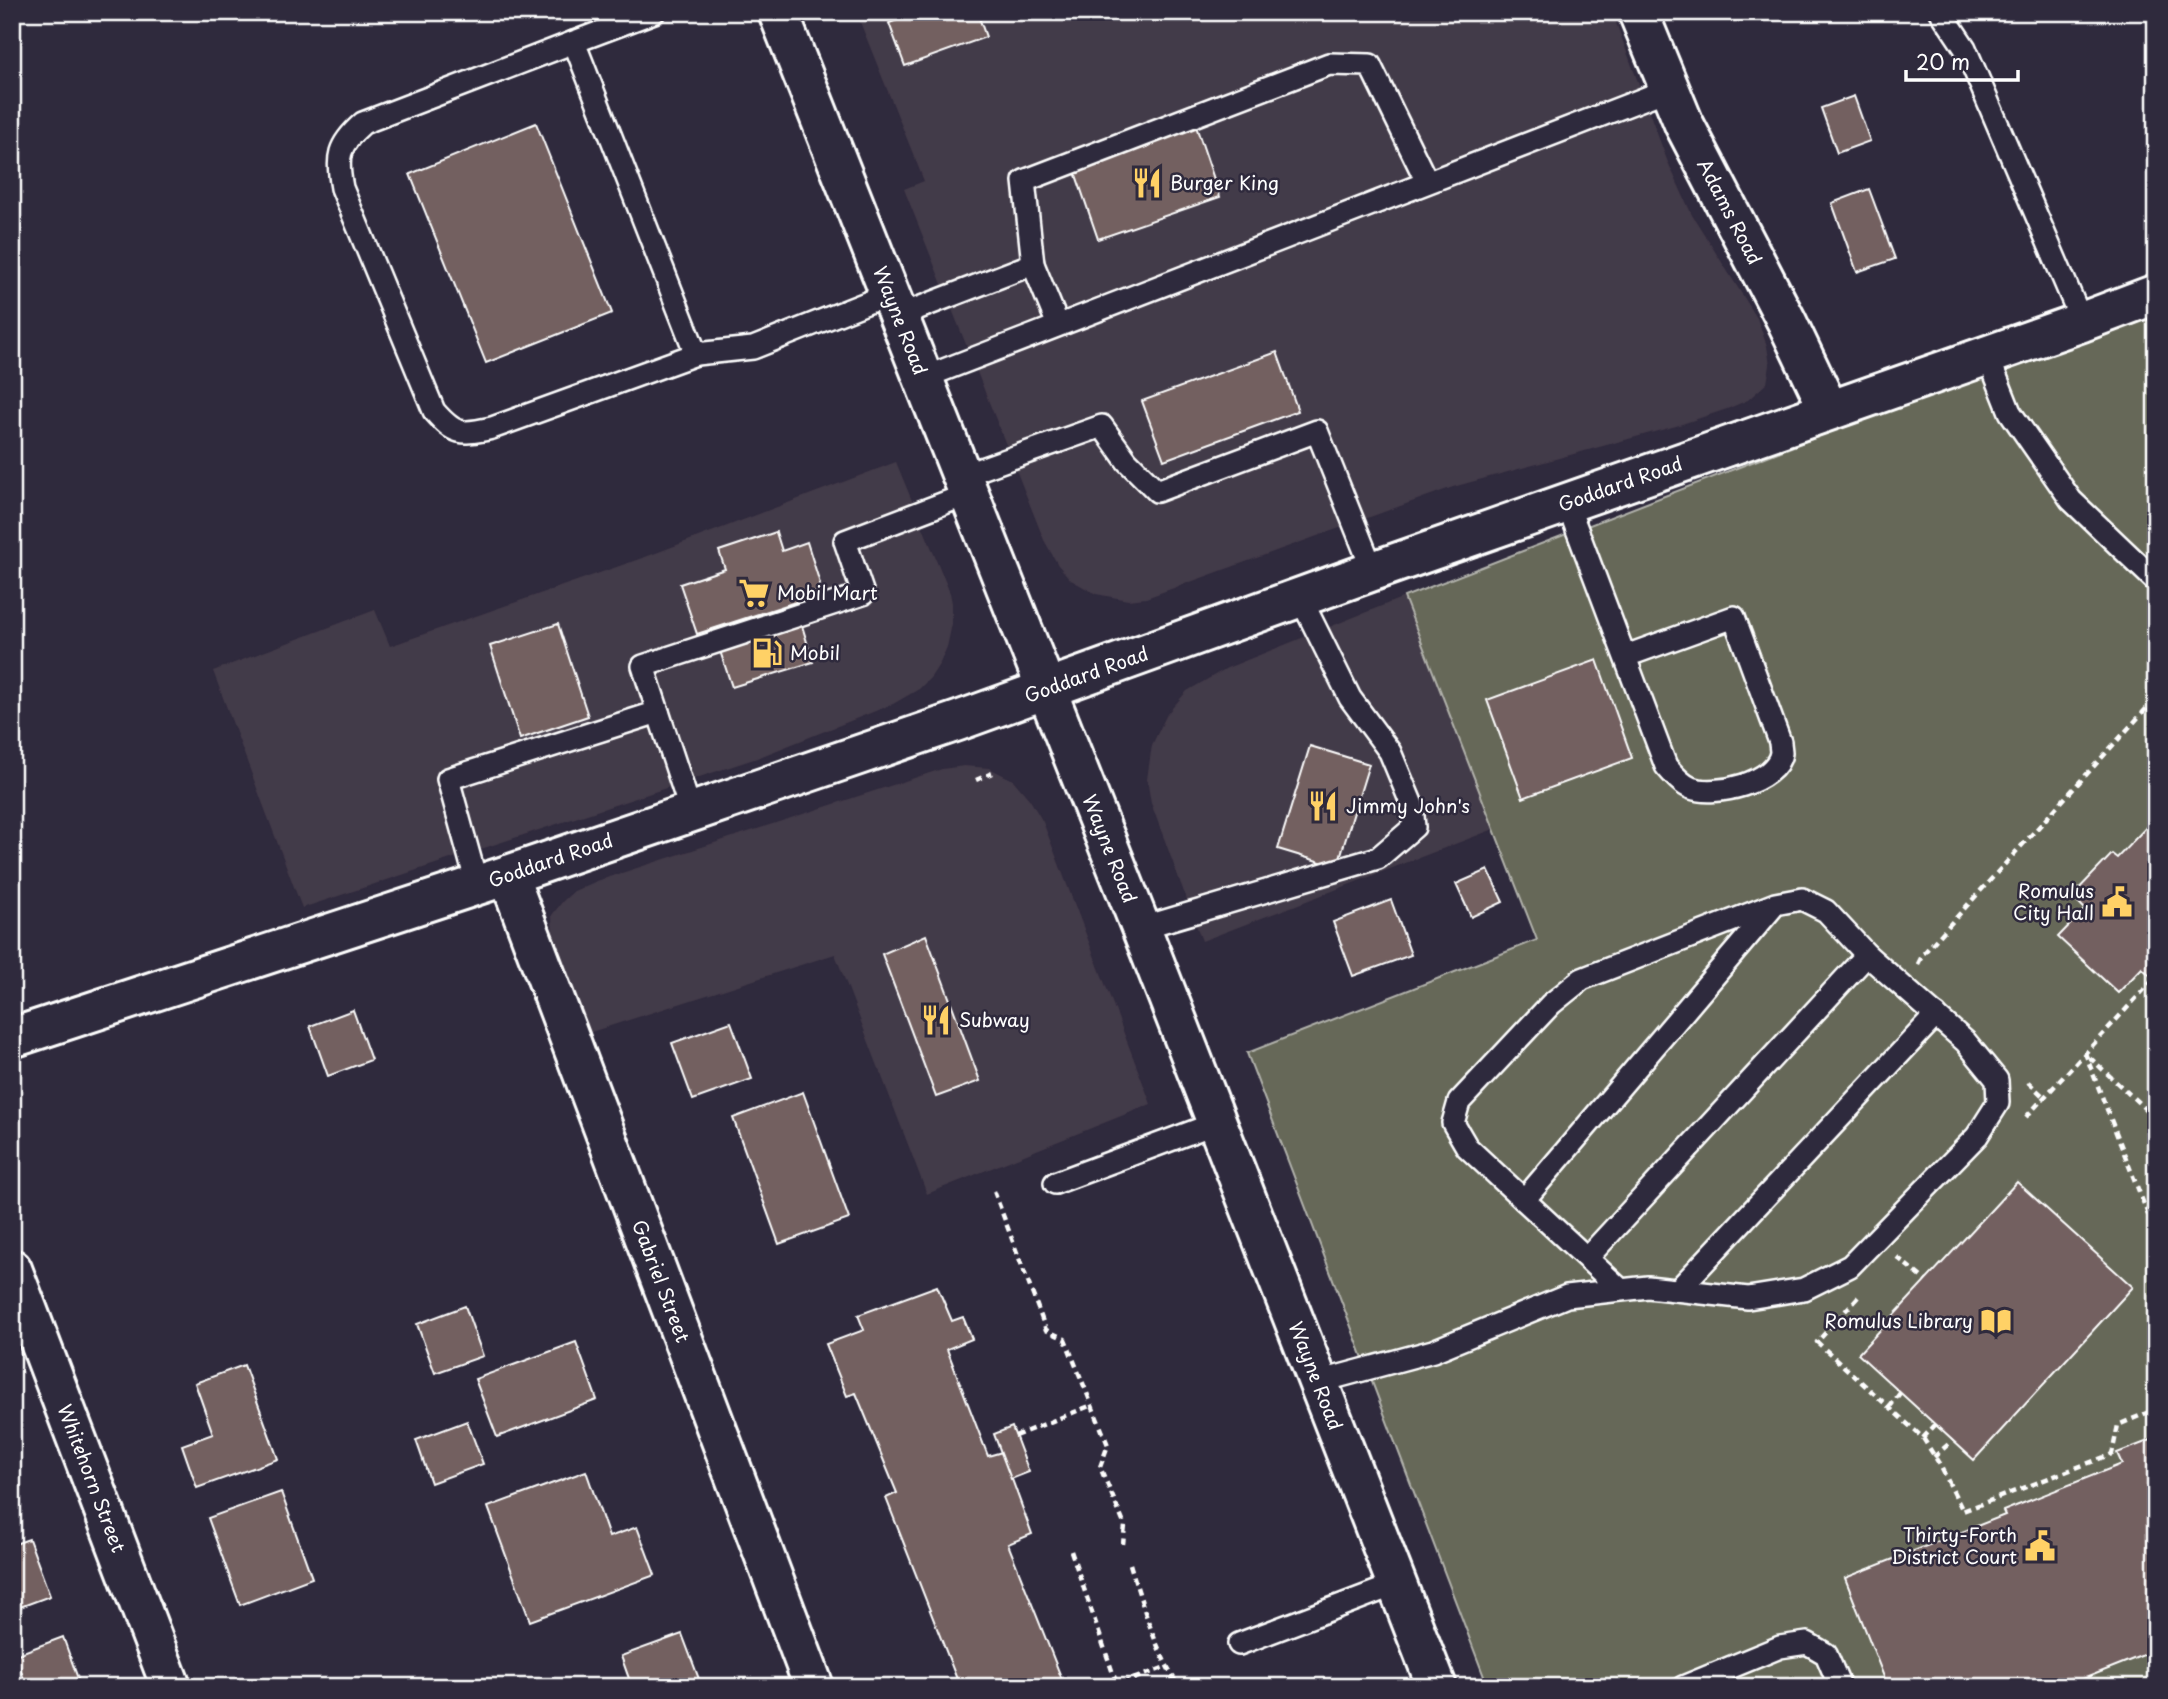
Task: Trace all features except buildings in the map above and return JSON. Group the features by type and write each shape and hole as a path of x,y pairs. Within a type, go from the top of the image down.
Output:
{"main road":[{"name":"Wayne Road","path":"778,12 1141,928 1437,1687"},
{"name":"Adams Road","path":"1638,12 1684,124 1787,322 1829,410"},
{"name":"Goddard Road","path":"12,1038 492,880 1046,690 1300,597 2156,294"},
{"name":"Gabriel Street","path":"492,880 814,1687"},
{"name":"Whitehorn Street","path":"12,1269 171,1687"}],"lane":[{"path":"654,12 363,123 347,137 337,162 342,188 434,411 449,428 468,434 492,428 696,354 753,348 1033,264"},
{"path":"1941,12 1965,48 2082,322"},
{"path":"575,42 696,354"},
{"path":"1059,325 1033,264 1024,181 1329,64 1370,65 1427,182"},
{"path":"923,378 1669,89"},
{"path":"1987,354 2010,412 2071,500 2156,581"},
{"path":"691,812 643,666 863,594 845,541 1101,426 1126,461 1157,491 1317,431 1373,571"},
{"path":"1567,503 1666,766 1673,775 1689,788 1709,792 1751,782 1773,767 1781,755 1780,742 1734,617 1626,656"},
{"path":"1141,928 1378,858 1414,827 1412,805 1390,752 1350,698 1300,597"},
{"path":"492,880 448,779 658,712"},
{"path":"1318,1382 1433,1351 1567,1296 1621,1290 1648,1287 1748,1298 1804,1289 1850,1266 1978,1136 1998,1103 1997,1080 1966,1042 1867,955 1826,911 1802,899 1775,904 1582,979 1551,1004 1459,1102 1453,1123 1467,1147 1621,1290"},
{"path":"1524,1200 1775,904"},
{"path":"1587,1258 1867,955"},
{"path":"1678,1290 1936,1015"},
{"path":"1055,1183 1216,1123"},
{"path":"1239,1644 1397,1584"},
{"path":"1683,1687 1780,1647 1807,1643 1826,1654 1840,1687"}],"path":[{"path":"1916,967 1923,954 2156,698"},
{"path":"976,780 992,773"},
{"path":"2156,1119 2085,1053 2156,1235"},
{"path":"2025,1079 2044,1097"},
{"path":"994,1191 1046,1330 1065,1339 1108,1445 1100,1467 1125,1526 1123,1544"},
{"path":"1897,1256 1926,1281"},
{"path":"1817,1342 1923,1438 1963,1511 2112,1454 2118,1425 2156,1409"},
{"path":"1889,1408 1900,1393"},
{"path":"1015,1436 1092,1405"},
{"path":"1923,1438 1935,1425"},
{"path":"1934,1457 1953,1440"},
{"path":"1071,1551 1114,1686 1166,1667"},
{"path":"1130,1564 1149,1626 1166,1667 1179,1687"}],"shaded area":[{"path":"856,12 1612,12 1667,160 1692,215 1757,318 1767,346 1770,365 1767,383 1748,400 1727,409 1676,426 1453,487 1146,598 1128,600 1096,594 1071,580 1058,565 1044,540 904,189 924,181"},
{"path":"896,462 952,603 952,624 947,647 931,677 919,689 893,704 757,758 302,908 213,671 375,610 390,646 648,556"},
{"path":"1404,597 1494,829 1202,941 1151,803 1147,779 1152,745 1167,714 1187,691 1227,668"},
{"path":"964,766 989,768 1013,780 1030,800 1043,822 1151,1104 927,1194 835,954 585,1034 553,942 552,915 574,891 597,881 942,769"}],"green space":[{"path":"2156,313 2156,1687 1488,1687 1247,1053 1537,940 1404,597 1863,419"}],"place":[{"name":"Burger King","path":"1147,183"},
{"name":"Mobil Mart","path":"754,593"},
{"name":"Mobil","path":"767,653"},
{"name":"Jimmy John's","path":"1323,806"},
{"name":"Romulus City Hall","path":"2117,902"},
{"name":"Subway","path":"936,1020"},
{"name":"Romulus Library","path":"1996,1321"},
{"name":"Thirty-Forth District Court","path":"2040,1546"}]}
